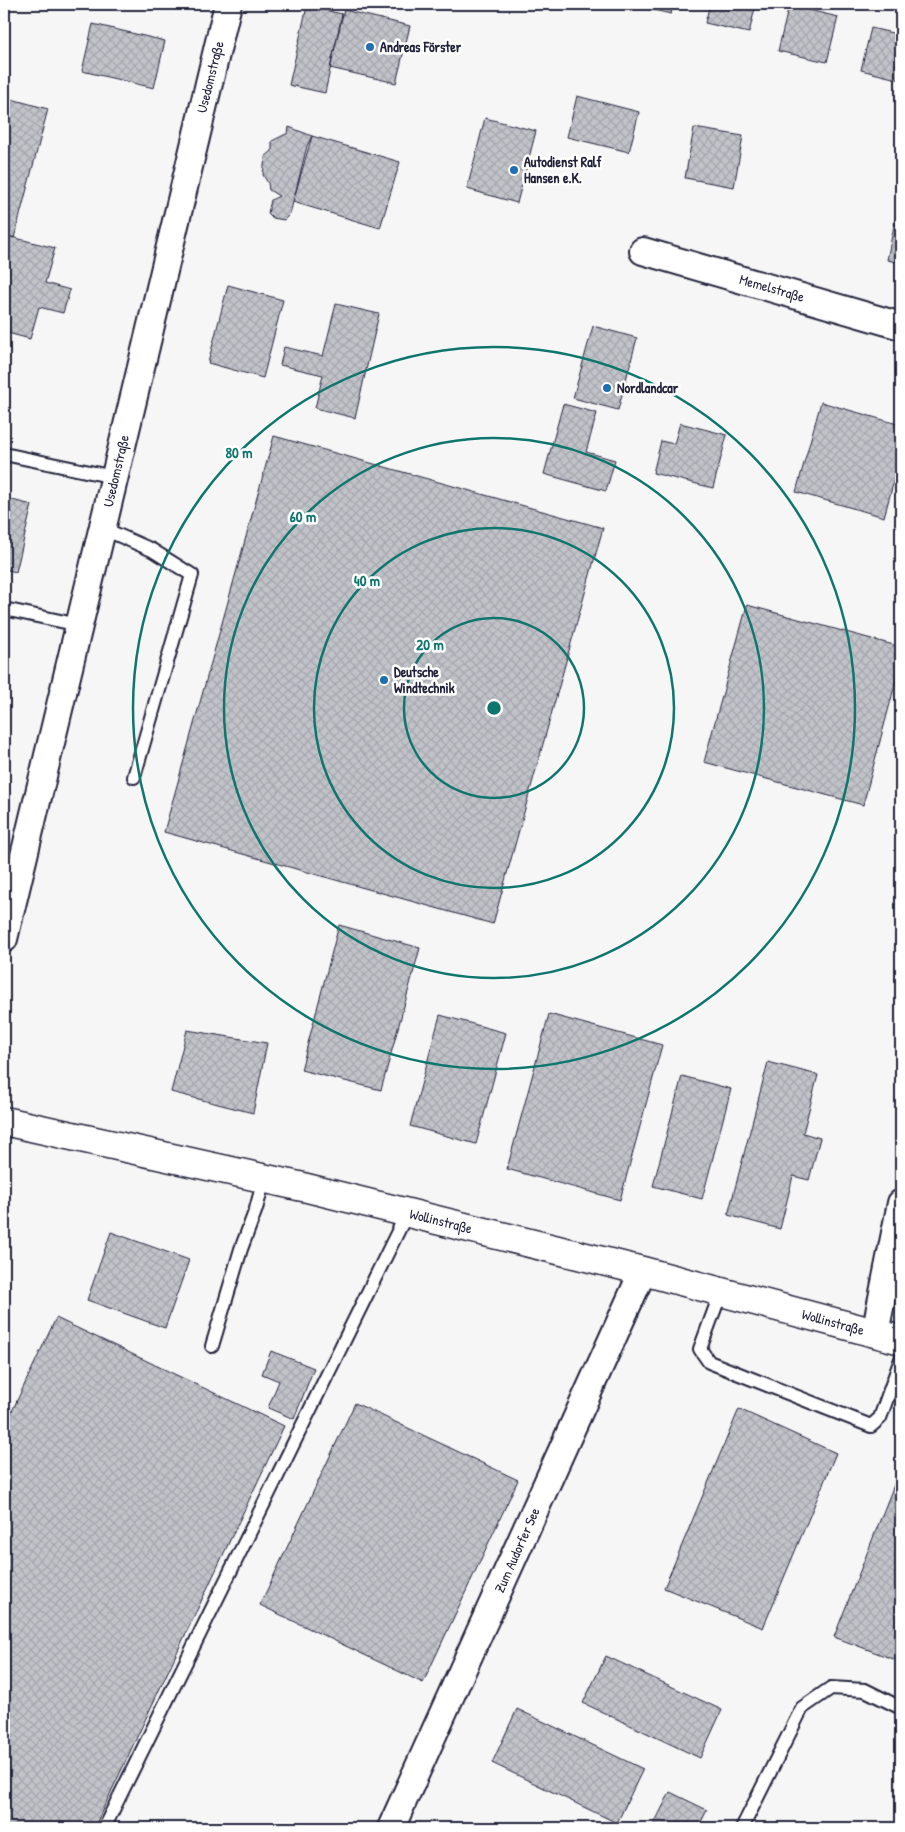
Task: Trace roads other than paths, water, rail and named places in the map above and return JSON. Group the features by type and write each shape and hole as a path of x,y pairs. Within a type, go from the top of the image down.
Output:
{"street":[{"name":"Usedomstraße","path":"4,939 228,4"},
{"name":"Memelstraße","path":"643,251 901,326"},
{"name":"Wollinstraße","path":"4,1121 264,1178 643,1271 901,1340"},
{"path":"875,1333 901,1202"},
{"name":"Zum Audorfer See","path":"391,1828 643,1271"}],"lane":[{"path":"4,454 114,477"},
{"path":"102,528 152,550 192,575 134,777"},
{"path":"4,609 79,625"},
{"path":"212,1346 241,1249 256,1209 264,1178"},
{"path":"104,1828 406,1213"},
{"path":"721,1292 700,1349 709,1362 871,1426 880,1418 901,1359"},
{"path":"742,1828 802,1708 831,1688 865,1690 901,1708"}],"place":[{"name":"Andreas Förster","path":"370,47"},
{"name":"Autodienst Ralf Hansen e.K.","path":"514,170"},
{"name":"Nordlandcar","path":"607,388"},
{"name":"Deutsche Windtechnik","path":"384,680"}]}
